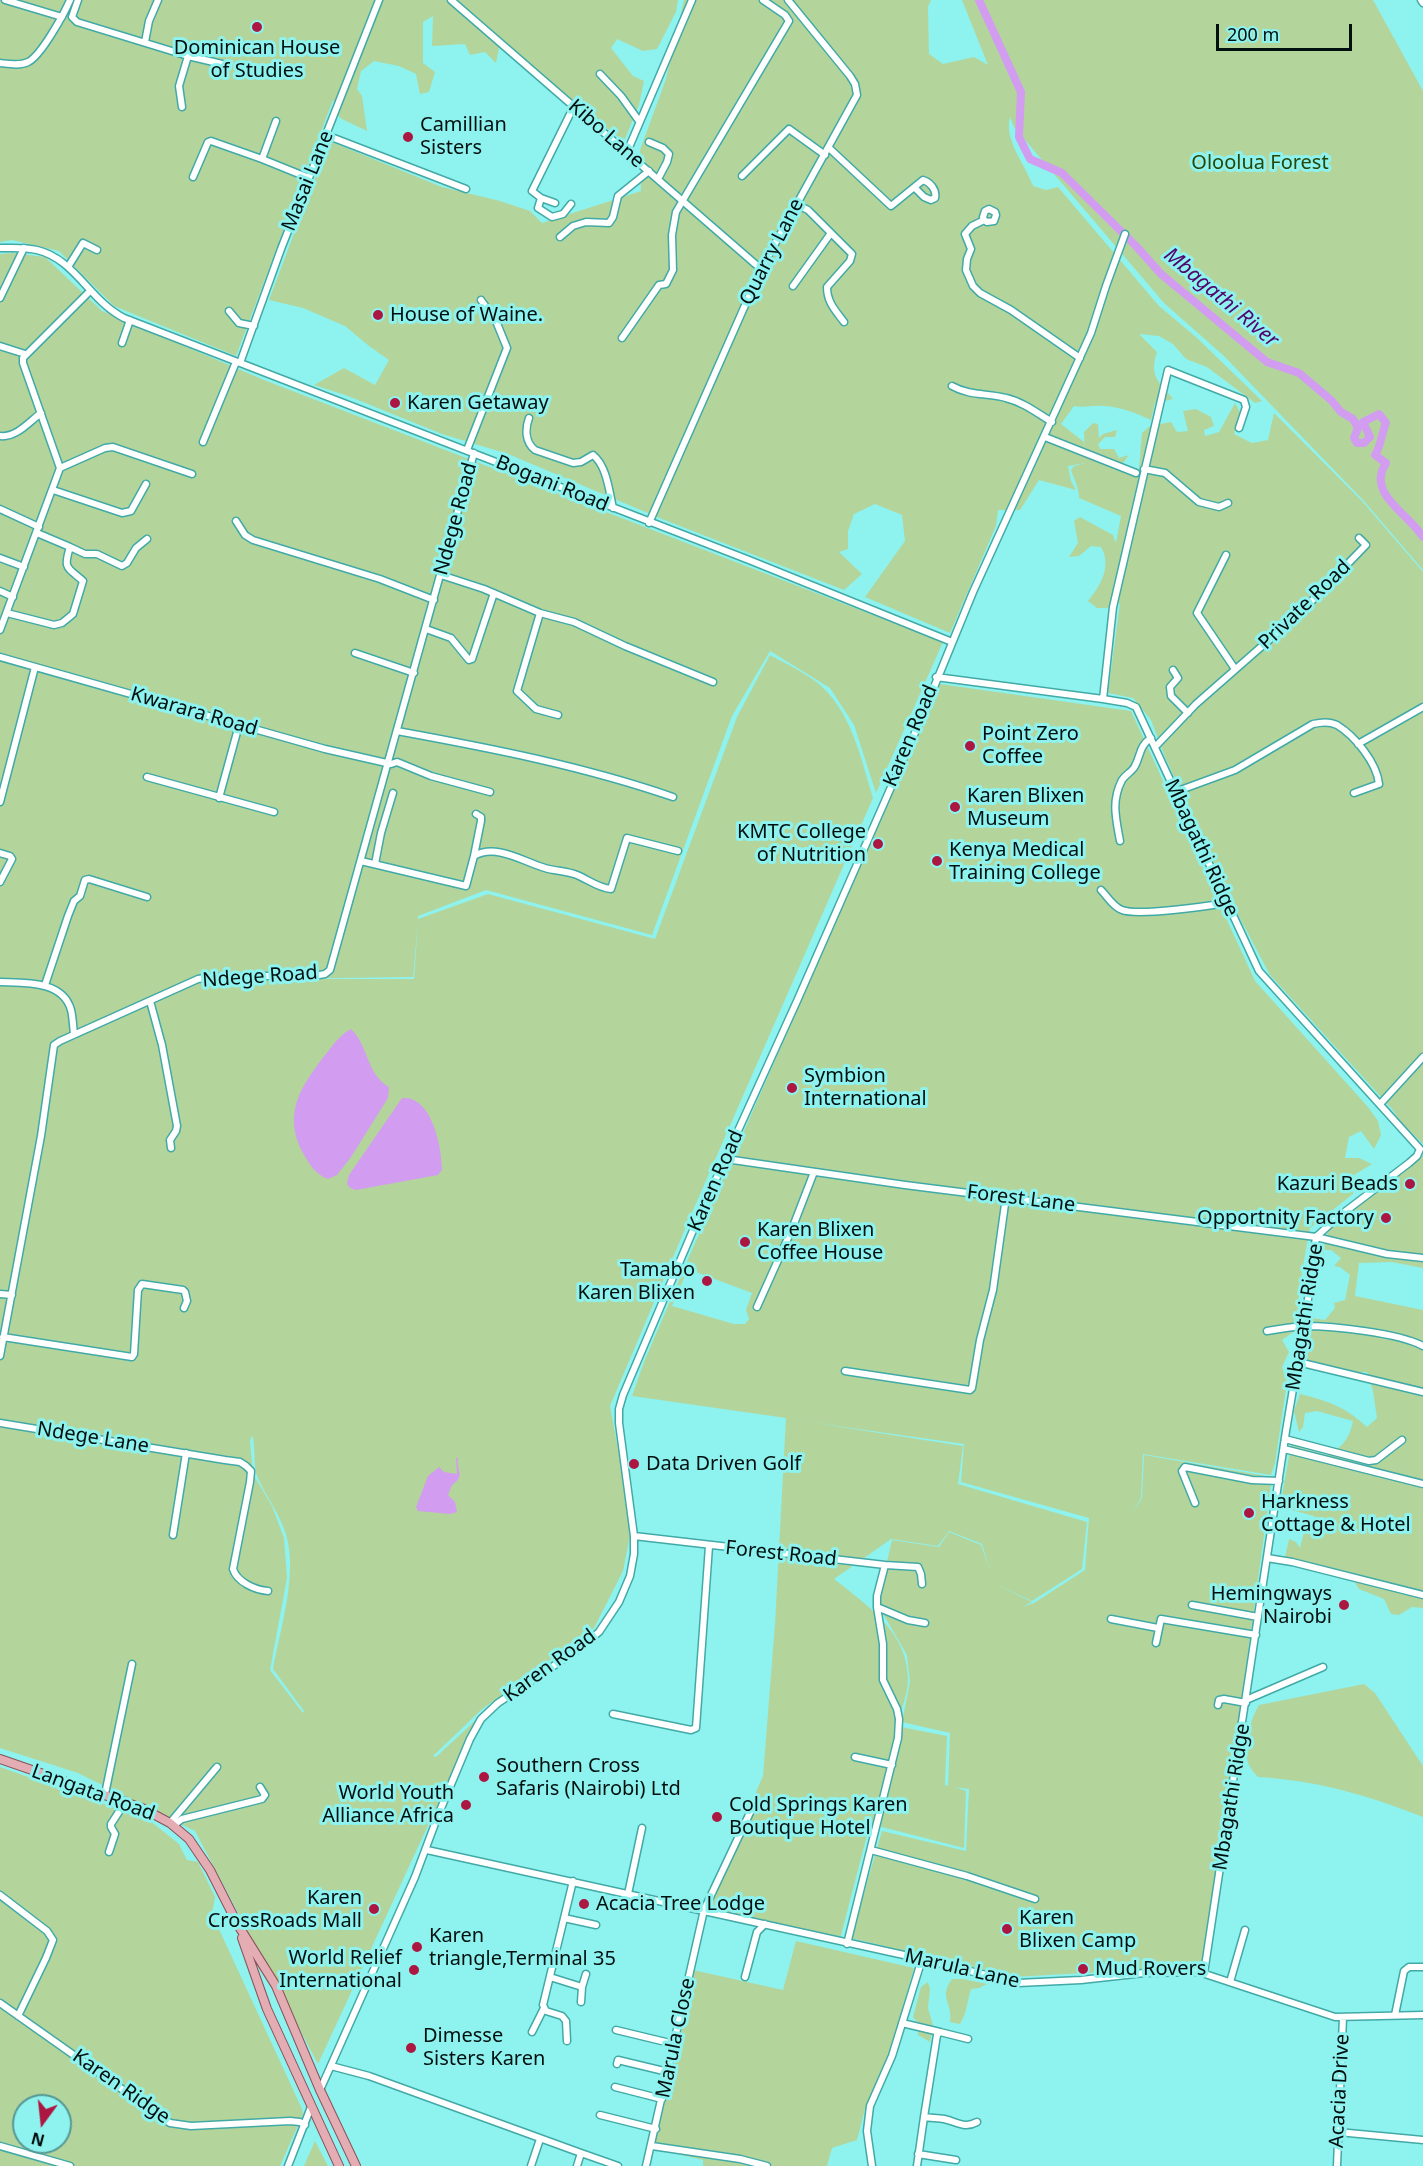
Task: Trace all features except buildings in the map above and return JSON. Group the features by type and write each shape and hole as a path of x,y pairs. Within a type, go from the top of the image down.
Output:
{"main road":[{"name":"Langata Road","path":"0,1759 126,1801 172,1825 189,1839 201,1854 238,1925 276,1986 320,2090 356,2166"},
{"name":"Langata Road","path":"238,1925 267,2009 339,2166"},
{"path":"267,2009 272,2003 282,2004"}],"street":[{"path":"5,0 62,16"},
{"path":"0,63 23,64 32,60 62,16 70,0"},
{"path":"78,0 73,12 74,20 222,64"},
{"path":"146,42 149,21 158,0"},
{"name":"Masai Lane","path":"203,442 254,326 379,0"},
{"name":"Kibo Lane","path":"451,0 761,268"},
{"path":"627,152 692,0"},
{"path":"622,338 659,285 666,284 673,270 672,235 676,212 789,21 785,15 763,0"},
{"name":"Quarry Lane","path":"650,523 761,268 854,102 857,89 850,76 788,0"},
{"path":"182,107 179,86 189,56"},
{"path":"600,74 621,96 639,121"},
{"path":"555,203 541,198 532,191 574,106"},
{"path":"262,159 276,121"},
{"path":"742,176 789,129 825,154"},
{"path":"327,135 466,189"},
{"path":"194,177 209,141 309,178"},
{"path":"649,142 663,148 669,154 658,179"},
{"path":"829,148 891,206 915,188"},
{"path":"560,237 573,226 586,222 609,223 613,217 618,196 649,171"},
{"path":"541,198 538,208 552,217 563,214 570,204"},
{"path":"796,204 808,210 852,254 850,261 827,287 831,305 844,322"},
{"path":"984,220 972,226 965,234 971,249 966,270 973,286 980,293 1011,310 1080,358"},
{"path":"793,286 831,233"},
{"name":"Karen Road","path":"320,2090 427,1850 439,1813 470,1739 481,1719 498,1703 573,1653 604,1626 619,1602 630,1576 634,1554 634,1536 619,1429 618,1416 621,1402 697,1221 921,719 951,642 1091,333 1125,236"},
{"path":"68,267 82,243 97,250"},
{"name":"Bogani Road","path":"0,248 34,249 50,255 68,267 110,311 130,321 749,560 951,642"},
{"path":"0,298 24,248"},
{"path":"0,630 60,468 23,363 25,354 90,291"},
{"path":"467,450 507,348 496,321 481,300"},
{"path":"229,311 239,323 254,326"},
{"path":"122,343 130,321"},
{"path":"0,346 25,354"},
{"path":"1103,699 1113,608 1168,370 1244,400 1246,407 1239,428"},
{"path":"952,386 962,392 1004,397 1017,401 1052,422"},
{"path":"0,436 7,437 15,433 41,413"},
{"path":"529,418 526,433 530,446 535,450 573,463 595,456 605,474 613,508"},
{"path":"1045,437 1136,473"},
{"path":"60,468 105,448 113,447 192,474"},
{"name":"Ndege Road","path":"0,1356 41,1136 54,1045 74,1034 206,977 319,975 328,972 332,966 474,453"},
{"path":"1144,469 1165,473 1199,502 1220,507 1228,503"},
{"path":"53,490 122,513 131,511 146,484"},
{"path":"0,509 85,554 97,554 125,566 136,548 147,539"},
{"path":"236,521 244,535 253,540 380,579 434,600"},
{"name":"Private Road","path":"1155,747 1235,669 1302,611 1366,545 1359,538"},
{"path":"6,614 54,625 68,619 73,614 83,581 68,570 66,563 70,547"},
{"path":"1226,555 1197,613 1235,669"},
{"path":"0,558 24,567"},
{"path":"441,575 494,593 540,613 574,622 625,646 713,682"},
{"path":"0,591 13,597"},
{"path":"426,629 451,638 469,660 472,660 494,593"},
{"path":"540,613 517,691 536,709 558,715"},
{"path":"355,653 414,673"},
{"name":"Kwarara Road","path":"0,657 325,749 391,764 397,762 431,776 489,792"},
{"path":"0,802 35,667"},
{"path":"1173,670 1178,678 1170,687 1171,696 1188,713"},
{"name":"Mbagathi Ridge","path":"936,677 1103,699 1136,707 1259,971 1381,1103 1419,1146 1421,1152 1338,1216 1316,1237 1204,1973"},
{"path":"1358,744 1423,706"},
{"path":"1175,792 1234,770 1313,724 1322,722 1336,725 1358,744 1372,764 1380,781 1378,785 1354,794"},
{"path":"219,798 239,725"},
{"path":"397,731 556,763 631,782 673,797"},
{"path":"1120,841 1114,809 1118,791 1125,776 1135,767 1143,745 1151,738"},
{"path":"147,777 274,812"},
{"path":"375,864 393,793"},
{"path":"361,861 466,886 481,819 476,814"},
{"path":"474,856 484,852 499,853 546,869 573,874 611,889 627,838 678,851"},
{"path":"0,853 12,859 0,882"},
{"path":"45,985 68,916 74,901 80,896 85,880 89,879 147,897"},
{"path":"1101,890 1116,907 1130,911 1227,903"},
{"path":"0,982 45,985 54,989 71,1009 74,1034"},
{"path":"150,1001 162,1045 177,1126 170,1140 171,1148"},
{"path":"1381,1103 1423,1058"},
{"name":"Forest Lane","path":"726,1159 1316,1237 1386,1254 1422,1258"},
{"path":"757,1307 792,1229 814,1172"},
{"path":"845,1371 960,1389 970,1390 972,1388 980,1340 993,1290 1006,1197"},
{"path":"3,1337 132,1357 138,1290 142,1284 183,1290 187,1301 184,1308"},
{"path":"0,1294 12,1295"},
{"path":"1267,1331 1304,1326 1400,1337 1423,1346"},
{"path":"1298,1362 1423,1392"},
{"name":"Ndege Lane","path":"0,1423 240,1462 249,1468 250,1482 233,1569 236,1577 255,1589 268,1591"},
{"path":"1285,1439 1369,1461 1376,1460 1402,1440"},
{"path":"1284,1449 1423,1484"},
{"path":"173,1535 186,1453"},
{"path":"1195,1503 1183,1477 1182,1471 1185,1467 1252,1480 1279,1482"},
{"name":"Forest Road","path":"634,1536 709,1546 918,1567 922,1584"},
{"path":"613,1714 691,1730 696,1728 709,1546"},
{"path":"1267,1558 1423,1596"},
{"path":"847,1944 896,1750 899,1719 894,1700 884,1680 883,1644 877,1607 877,1596 885,1565"},
{"path":"1192,1605 1258,1617"},
{"path":"877,1607 908,1620 925,1623"},
{"path":"1111,1619 1158,1628"},
{"path":"1156,1643 1161,1619 1256,1635"},
{"path":"105,1794 132,1664"},
{"path":"1218,1705 1219,1700 1224,1699 1246,1702 1323,1667"},
{"path":"855,1757 892,1765"},
{"path":"172,1825 217,1767"},
{"path":"172,1825 182,1819 262,1799 265,1795 260,1787"},
{"path":"109,1852 115,1834 111,1824 126,1801"},
{"name":"Marula Close","path":"646,2166 704,1910 755,1802"},
{"path":"628,1894 642,1828"},
{"name":"Marula Lane","path":"427,1850 922,1959 1023,1984 1143,1973 1204,1973 1329,2015 1343,2017 1423,2015"},
{"path":"871,1850 967,1876 1035,1899"},
{"path":"532,2032 544,2008 573,1881"},
{"path":"0,1895 47,1931 53,1940 18,2016"},
{"path":"564,1918 597,1925"},
{"path":"745,1977 757,1932 765,1924"},
{"path":"1230,1982 1245,1930"},
{"path":"872,2166 867,2131 870,2106 892,2056 922,1959"},
{"path":"1395,2015 1404,1971 1409,1967 1423,1967"},
{"path":"550,1974 582,1987"},
{"path":"580,1998 586,1974"},
{"name":"Karen Ridge","path":"0,2003 175,2125 290,2121 305,2125"},
{"path":"544,2008 566,2021 567,2041"},
{"name":"Acacia Drive","path":"1337,2166 1343,2017"},
{"path":"902,2024 968,2039"},
{"path":"616,2030 674,2044"},
{"path":"917,2166 937,2035 940,2032"},
{"path":"617,2064 618,2060 668,2072"},
{"path":"331,2066 404,2088 618,2166"},
{"path":"615,2087 662,2099"},
{"path":"288,2166 311,2107"},
{"path":"600,2115 656,2129"},
{"path":"924,2117 944,2119 961,2126 970,2126 977,2121"},
{"path":"1338,2132 1423,2140"},
{"path":"531,2166 540,2139"},
{"path":"0,2146 70,2166"},
{"path":"652,2146 740,2159 767,2166"},
{"path":"578,2166 581,2153"},
{"path":"918,2154 956,2160"}],"green space":[{"path":"0,0 678,0 676,12 657,49 643,51 617,39 611,48 633,76 644,81 639,105 624,141 499,48 496,63 485,52 470,55 465,44 432,46 433,16 423,22 423,63 435,72 429,92 420,94 416,74 399,66 374,61 361,71 357,89 362,96 367,131 340,118 333,100 236,356 114,306 59,251 12,240 0,242"},
{"name":"Oloolua Forest","path":"684,0 931,0 928,7 929,54 943,64 974,57 988,65 962,0 1373,0 1423,91 1423,570 1363,500 1224,356 1164,303 1014,127 1010,117 1009,126 1013,144 1033,186 1046,190 1058,187 1159,306 1196,337 1262,401 1255,403 1207,367 1186,359 1173,344 1159,336 1139,334 1157,352 1154,367 1156,378 1173,399 1155,403 1151,420 1116,408 1074,406 1061,424 1084,442 1085,456 1084,432 1093,423 1098,424 1099,438 1103,434 1117,430 1115,437 1105,437 1098,444 1100,449 1114,449 1119,458 1129,455 1123,463 1127,472 1135,474 1139,469 1142,433 1150,426 1171,422 1177,432 1188,431 1183,411 1196,409 1211,417 1214,426 1204,430 1205,436 1219,432 1235,403 1240,412 1234,434 1252,443 1268,440 1274,413 1362,501 1423,572 1423,1144 1270,975 1233,905 1165,757 1151,720 1133,698 1108,693 1120,603 1107,608 1097,608 1088,601 1104,575 1105,561 1101,547 1091,546 1079,556 1069,557 1078,543 1074,521 1080,517 1113,535 1116,543 1121,516 1079,498 1071,470 1074,466 1086,463 1068,466 1071,481 1076,490 1039,480 1020,510 998,510 996,526 950,633 865,597 905,541 902,515 875,504 854,514 848,531 848,549 839,552 862,574 844,590 662,519 508,454 442,434 348,396 314,385 344,368 375,385 389,360 345,326 303,308 269,300 329,141 442,187 530,211 542,223 641,191 640,150 666,79"},
{"path":"13,253 45,257 102,311 264,380 943,642 876,793 854,725 830,688 770,651 732,716 652,935 486,890 418,916 418,919 488,894 655,939 737,717 770,655 817,682 838,705 851,730 873,798 610,1406 632,1525 623,1571 594,1628 481,1710 433,1756 436,1757 477,1719 318,2064 195,1831 78,1773 0,1748 0,254","holes":["418,921 414,979 265,979 413,977","252,1435 257,1476 281,1522 290,1553 289,1586 273,1669 304,1711 303,1713 270,1670 287,1578 284,1538 272,1506 253,1474 250,1441"]},
{"path":"940,684 1131,711 1255,981 1368,1107 1378,1121 1381,1135 1374,1149 1361,1131 1349,1137 1345,1158 1359,1158 1372,1164 1354,1175 1353,1194 1310,1228 1295,1331 1282,1340 1289,1352 1282,1367 1287,1382 1275,1463 1271,1475 1143,1454 1141,1498 1132,1514 1142,1498 1144,1455 1272,1477 1236,1740 1201,1968 1012,1977 851,1938 882,1831 966,1851 969,1789 955,1787 966,1791 964,1848 870,1824 840,1939 705,1908 763,1776 775,1624 786,1418 632,1396 644,1362","holes":["688,1269 752,1293 746,1310 749,1319 745,1324 734,1324 672,1306","808,1422 964,1444 961,1482 1089,1518 1085,1570 1034,1603 1022,1607 1032,1602 995,1584 1032,1601 1082,1569 1087,1522 958,1484 963,1446","949,1531 982,1544 990,1570 981,1545 949,1532 939,1547 892,1540 879,1597 880,1611 907,1655 910,1682 902,1722 950,1733 948,1786 945,1785 947,1736 896,1726 908,1680 906,1663 894,1634 872,1610 834,1579 891,1539 938,1546"]},
{"path":"1423,1155 1423,1268 1392,1262 1359,1263 1355,1296 1423,1310 1423,1608 1412,1607 1399,1615 1391,1614 1384,1599 1359,1589 1350,1575 1285,1557 1289,1539 1296,1542 1300,1548 1304,1532 1315,1526 1314,1516 1280,1507 1291,1445 1327,1455 1344,1442 1350,1433 1353,1421 1317,1411 1305,1413 1303,1427 1299,1432 1294,1411 1300,1394 1336,1406 1352,1414 1367,1427 1377,1418 1373,1391 1367,1372 1347,1372 1306,1360 1312,1318 1325,1320 1335,1308 1334,1303 1345,1300 1350,1275 1340,1267 1334,1266 1341,1258 1331,1250 1324,1250 1323,1263 1319,1247 1330,1229"},
{"path":"1364,1684 1375,1693 1423,1766 1423,1817 1342,1790 1258,1777 1249,1765 1246,1742 1259,1705"},
{"path":"0,1767 149,1820 179,1844 187,1860 198,1862 215,1897 212,1914 302,2109 303,2114 280,2166 0,2166"},
{"path":"796,1941 914,1968 889,2056 865,2109 857,2140 832,2148 827,2166 703,2166 703,2160 653,2148 693,1970 783,1990"},
{"path":"952,1979 987,1984 971,1989 966,2012 960,2024 950,2022 946,1991"},
{"path":"928,1982 930,1989 928,2008 933,2025 930,2042 918,2035 918,2023 913,2017 921,1987"},
{"path":"315,2141 328,2166 304,2166"}],"shaded area":[{"path":"351,1029 361,1043 376,1075 389,1087 388,1098 351,1157 337,1175 328,1179 316,1172 303,1153 297,1140 294,1115 296,1103 314,1070 335,1042"},
{"path":"402,1098 412,1099 428,1114 440,1149 442,1170 438,1175 356,1190 350,1188 347,1184 349,1175"},
{"path":"456,1458 458,1458 460,1476 452,1485 448,1495 455,1502 457,1512 450,1514 418,1511 416,1507 428,1476 439,1467 444,1472 457,1474"}],"waterway":[{"name":"Mbagathi River","path":"979,0 1021,92 1019,137 1030,159 1062,173 1161,274 1267,362 1299,373 1331,400 1341,412 1353,419 1358,428 1354,438 1357,443 1364,443 1370,437 1363,422 1379,414 1386,423 1375,455 1386,463 1381,474 1381,484 1391,503 1423,537"}],"place":[{"name":"Dominican House of Studies","path":"257,27"},
{"name":"Camillian Sisters","path":"408,137"},
{"name":"House of Waine.","path":"378,315"},
{"name":"Karen Getaway","path":"395,403"},
{"name":"Point Zero Coffee","path":"970,746"},
{"name":"Karen Blixen Museum","path":"955,807"},
{"name":"KMTC College of Nutrition","path":"878,844"},
{"name":"Kenya Medical Training College","path":"937,861"},
{"name":"Symbion International","path":"792,1088"},
{"name":"Kazuri Beads","path":"1410,1184"},
{"name":"Opportnity Factory","path":"1386,1218"},
{"name":"Karen Blixen Coffee House","path":"745,1242"},
{"name":"Tamabo Karen Blixen","path":"707,1281"},
{"name":"Data Driven Golf","path":"634,1464"},
{"name":"Harkness Cottage & Hotel","path":"1249,1513"},
{"name":"Hemingways Nairobi","path":"1344,1605"},
{"name":"Southern Cross Safaris (Nairobi) Ltd","path":"484,1777"},
{"name":"World Youth Alliance Africa","path":"466,1805"},
{"name":"Cold Springs Karen Boutique Hotel","path":"717,1817"},
{"name":"Acacia Tree Lodge","path":"584,1904"},
{"name":"Karen CrossRoads Mall","path":"374,1909"},
{"name":"Karen Blixen Camp","path":"1007,1929"},
{"name":"Karen triangle,Terminal 35","path":"417,1947"},
{"name":"Mud Rovers","path":"1083,1969"},
{"name":"World Relief International","path":"414,1970"},
{"name":"Dimesse Sisters Karen","path":"411,2048"}]}
